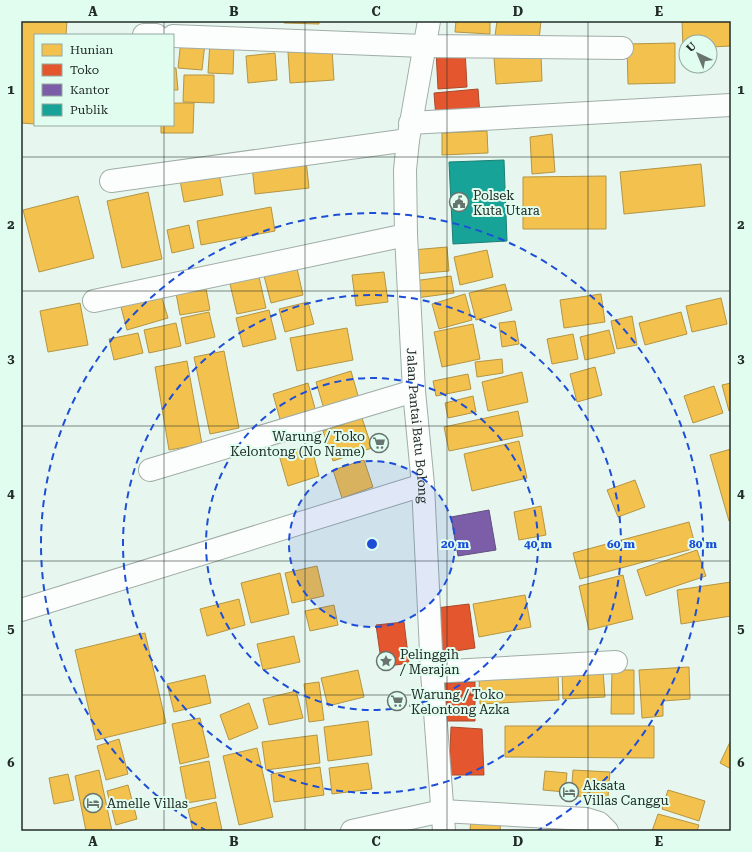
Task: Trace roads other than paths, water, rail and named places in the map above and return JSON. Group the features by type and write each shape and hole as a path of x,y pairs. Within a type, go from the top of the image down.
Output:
{"street":[{"name":"Jalan Pantai Batu Bolong","path":"429,21 423,46 409,131 405,170 406,235 414,391 423,485 432,672 443,821"},
{"path":"174,36 423,46 622,48"},
{"path":"112,181 409,131 731,105"},
{"path":"94,301 406,235"},
{"path":"150,470 414,391"},
{"path":"21,610 423,485"},
{"path":"432,672 616,662"},
{"path":"352,831 443,821 586,819 599,823 607,831"}],"place":[{"name":"Polsek Kuta Utara","path":"459,202"},
{"name":"Warung / Toko Kelontong (No Name)","path":"379,443"},
{"name":"Pelinggih / Merajan","path":"386,661"},
{"name":"Warung / Toko Kelontong Azka","path":"397,701"},
{"name":"Aksata Villas Canggu","path":"569,792"},
{"name":"Amelle Villas","path":"93,803"}]}
